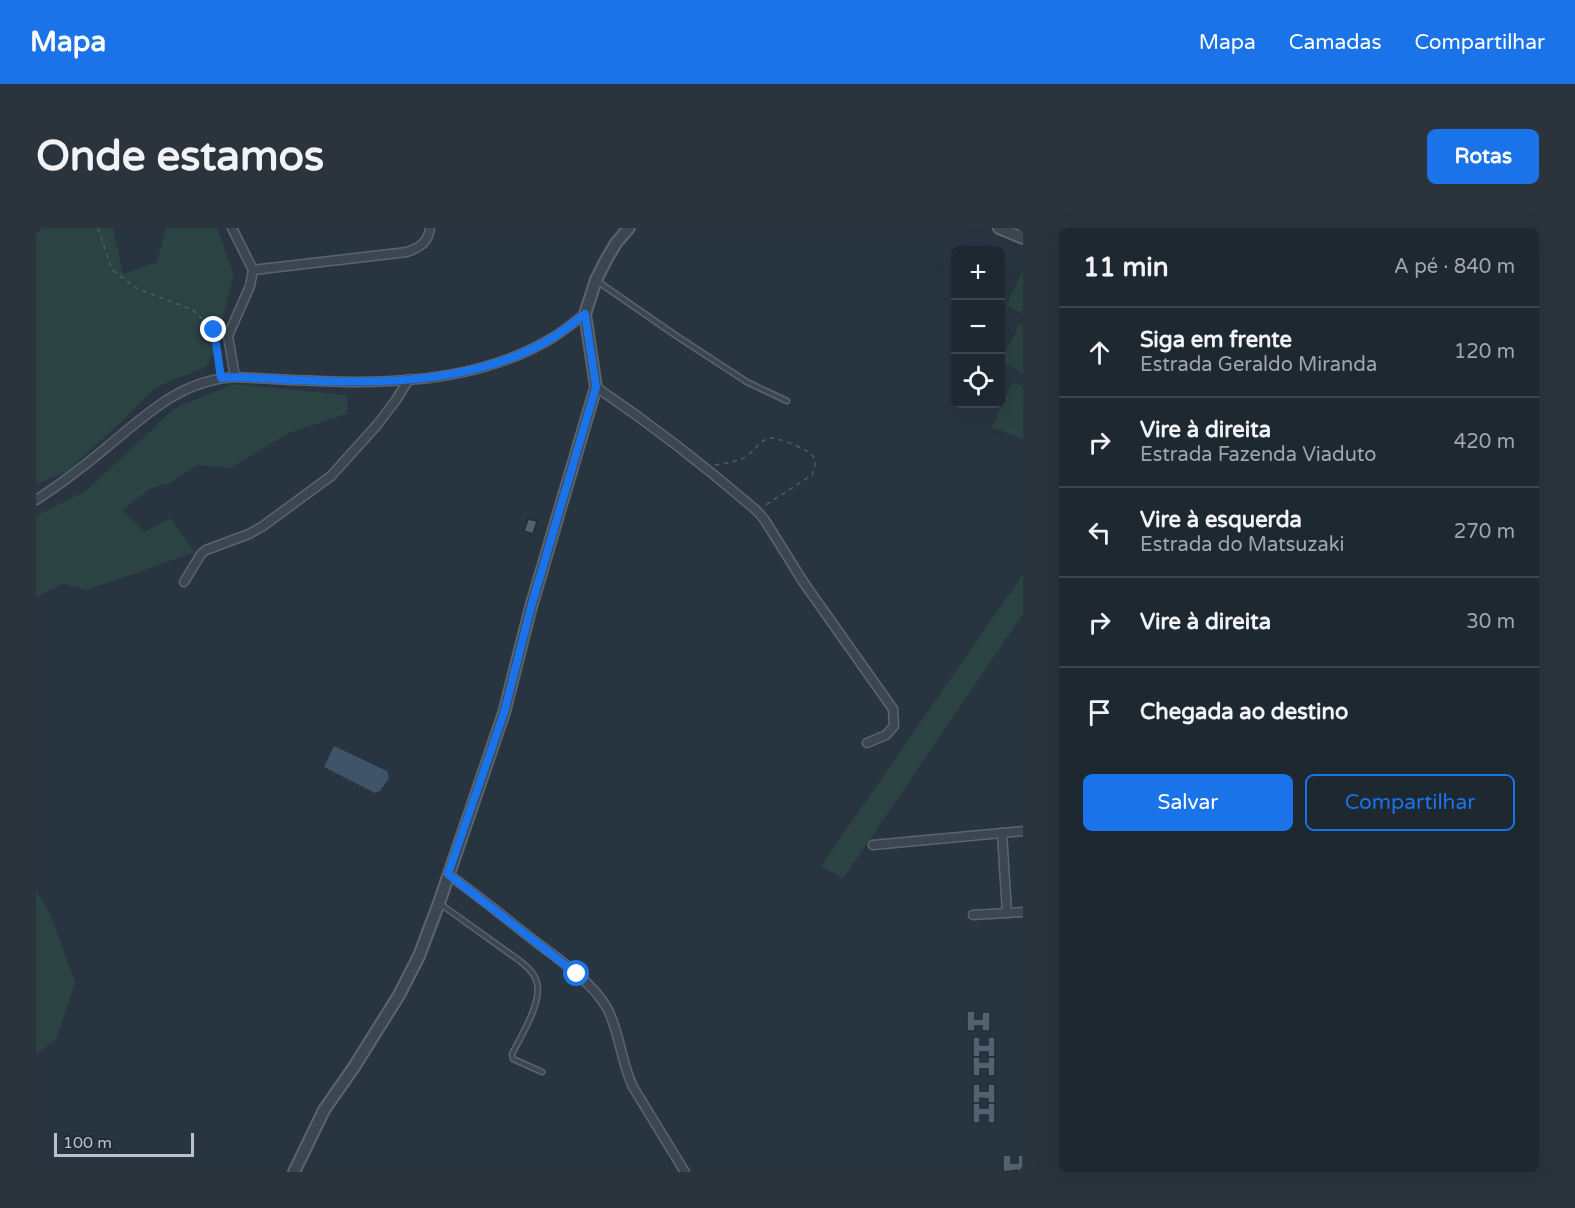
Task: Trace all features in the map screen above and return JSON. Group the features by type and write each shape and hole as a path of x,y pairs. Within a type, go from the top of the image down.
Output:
{"street":[{"path":"232,228 253,270 250,286 228,336 235,377"},
{"path":"253,270 407,252 425,243 430,228"},
{"path":"294,1172 324,1110 399,995 419,956 439,903 504,713 531,607 596,387 585,314 596,280 616,243 629,228"},
{"path":"999,228 1011,230 1023,238"},
{"path":"36,500 85,466 166,400 200,383 235,377 322,380 409,379 462,373 521,354 552,338 585,314"},
{"path":"184,582 201,554 206,550 249,534 263,526 331,476 377,425 409,379"},
{"path":"596,387 673,441 764,519 804,583 893,709 894,726 886,735 867,743"},
{"path":"873,845 1023,831"},
{"path":"1002,833 1007,913"},
{"path":"448,874 577,974 596,994 606,1008 614,1026 627,1076 685,1172"},
{"path":"973,915 1023,912"}],"lane":[{"path":"596,280 747,382 787,401"},
{"path":"439,903 532,971 537,982 538,993 535,1005 512,1054 513,1059 542,1072"}],"path":[{"path":"99,228 112,270 138,289 193,310 214,330 221,378"},
{"path":"706,467 746,457 762,441 769,438 812,453 815,459 812,475 757,511"}],"green space":[{"path":"36,228 113,228 123,274 157,262 166,228 217,228 234,275 213,353 206,367 156,387 67,471 36,484"},
{"path":"1023,271 1023,314 1006,305"},
{"path":"1020,324 1023,326 1023,373 1005,363 1005,353"},
{"path":"1013,382 1023,386 1023,439 992,427 1001,408 1005,408 1005,399"},
{"path":"233,384 347,395 347,414 288,433 231,468 197,465 170,483 150,489 122,510 145,532 170,518 195,552 87,590 63,584 36,597 36,516 86,491 175,408"},
{"path":"1023,574 1023,614 843,879 821,866"},
{"path":"36,891 49,911 75,982 56,1039 36,1055"}],"water":[{"path":"334,746 387,771 389,778 380,791 375,793 324,767"}],"building":[{"path":"528,519 537,521 533,534 524,531"},
{"path":"967,1011 975,1011 975,1019 982,1019 982,1012 990,1012 990,1031 982,1031 982,1026 975,1026 975,1031 967,1031"},
{"path":"973,1037 980,1037 980,1045 988,1045 988,1037 995,1037 995,1057 988,1057 988,1052 980,1052 980,1057 973,1057"},
{"path":"973,1057 980,1057 980,1062 988,1062 988,1057 995,1057 995,1076 988,1076 988,1069 980,1069 980,1076 973,1076"},
{"path":"973,1084 980,1084 980,1091 988,1091 988,1084 995,1084 995,1103 988,1103 988,1099 980,1098 980,1103 973,1103"},
{"path":"973,1103 980,1103 980,1108 988,1108 988,1103 995,1103 995,1123 988,1123 988,1115 980,1115 980,1123 973,1123"},
{"path":"1003,1155 1011,1155 1011,1163 1018,1163 1018,1155 1023,1155 1023,1172 1018,1172 1018,1170 1003,1172"}],"route":[{"path":"214,330 221,378 363,381 462,373 490,365 521,354 552,338 585,314 596,387 545,557 504,713 448,874 577,974"}]}
